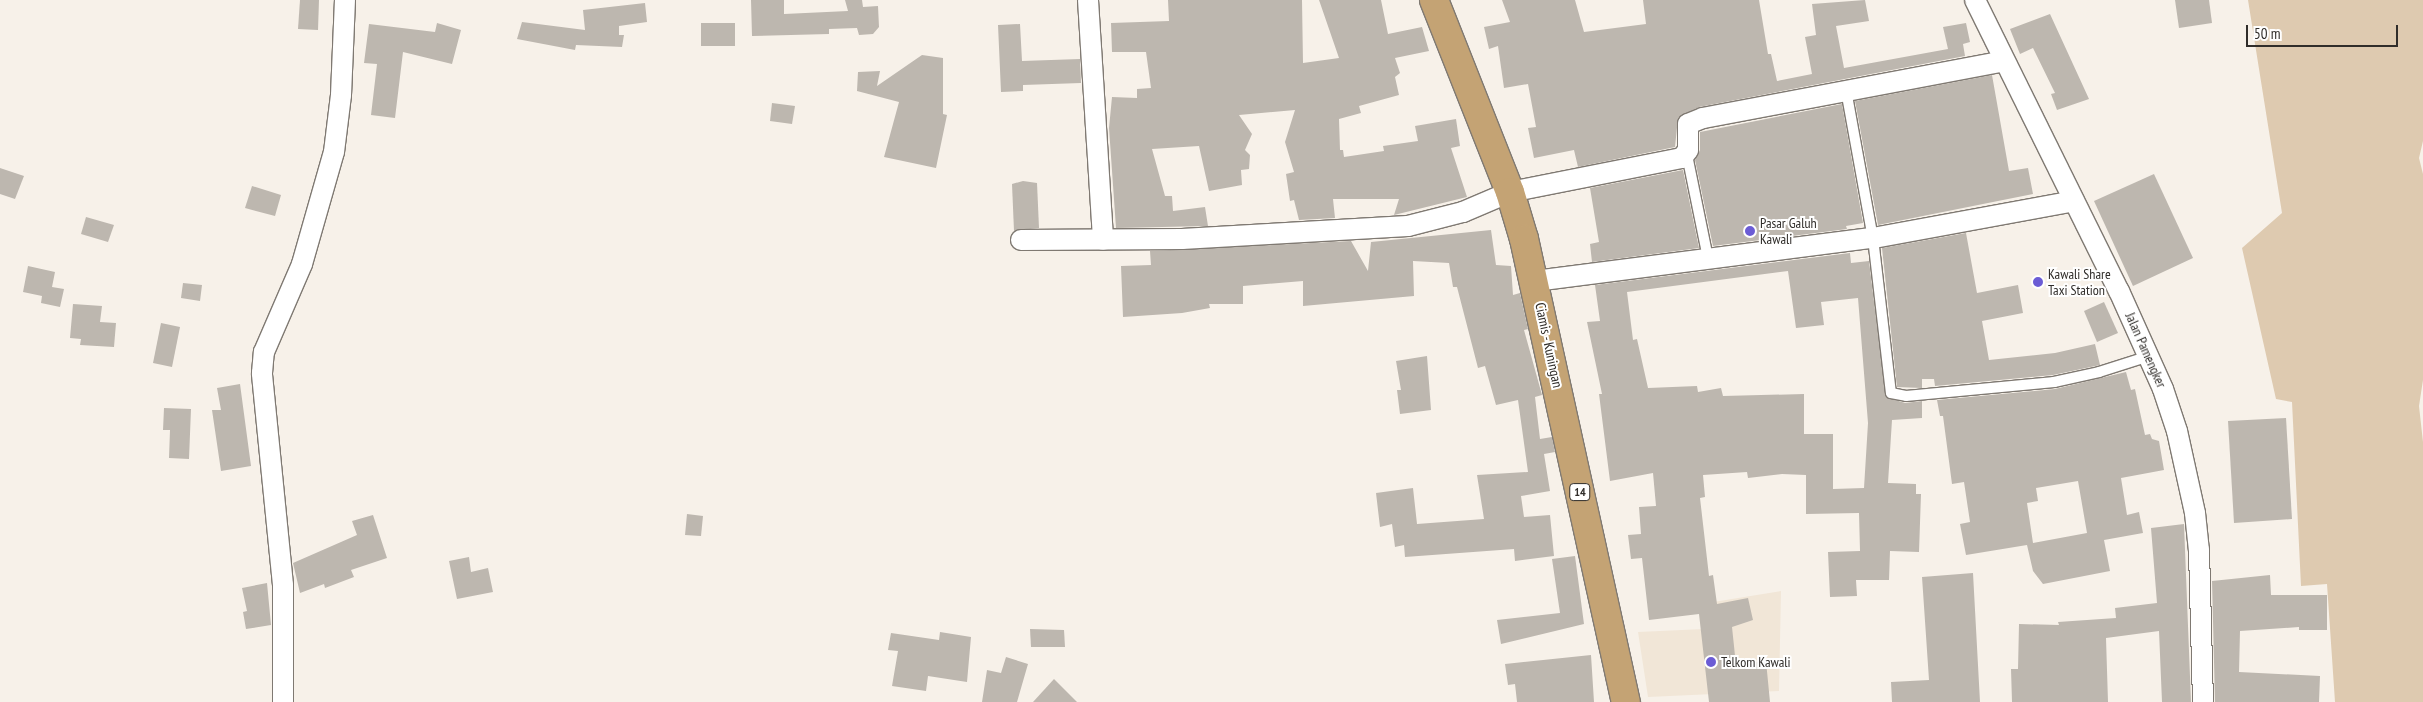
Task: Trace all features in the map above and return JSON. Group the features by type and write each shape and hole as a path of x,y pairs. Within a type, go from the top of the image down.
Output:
{"highway":[{"name":"Ciamis - Kuningan","path":"1434,0 1510,192 1535,281 1626,702"}],"street":[{"path":"283,702 283,585 262,373 264,352 302,264 334,152 341,95 345,0"},
{"path":"1088,0 1103,240"},
{"name":"Jalan Pamengker","path":"1975,0 2149,356 2177,431 2195,513 2201,578 2202,702"},
{"path":"1021,240 1182,239 1408,226 1463,212 1510,192 1676,160 1687,155 1686,130 1693,121 2004,61"},
{"path":"1535,281 1873,238 2074,201"}],"lane":[{"path":"1846,90 1873,238 1889,388 1898,396 2054,382 2099,372 2149,356"},
{"path":"1687,155 1708,258"}],"shaded area":[{"path":"2248,0 2423,0 2423,141 2419,158 2423,174 2423,380 2419,406 2423,442 2423,702 2335,702 2327,584 2301,586 2292,402 2276,399 2242,248 2282,213"},
{"name":"Telkom Kawali","path":"1781,591 1779,691 1648,697 1638,632 1704,629 1701,604"}],"building":[{"path":"300,0 319,0 318,30 298,29"},
{"path":"751,0 784,0 784,14 848,11 845,0 862,0 863,7 878,6 879,27 873,34 859,35 857,28 829,29 829,34 752,36"},
{"path":"1168,0 1302,0 1303,63 1339,58 1319,0 1381,0 1388,34 1422,27 1429,51 1395,58 1400,73 1395,77 1399,95 1359,106 1361,113 1339,119 1340,150 1343,150 1344,157 1384,151 1383,146 1418,141 1415,126 1456,119 1460,146 1451,148 1467,197 1394,215 1399,199 1333,199 1335,218 1299,220 1294,200 1290,201 1286,174 1294,172 1285,142 1295,110 1239,115 1252,134 1245,150 1250,155 1249,169 1241,170 1242,185 1209,191 1199,146 1152,149 1165,196 1172,196 1173,211 1205,207 1208,226 1116,228 1109,128 1112,97 1137,98 1137,89 1151,88 1146,52 1112,52 1111,23 1169,21"},
{"path":"1502,0 1575,0 1584,32 1646,24 1643,0 1759,0 1768,54 1771,54 1777,81 1812,74 1805,37 1816,35 1812,4 1865,0 1869,21 1836,26 1844,68 1948,49 1943,27 1966,23 1970,42 1963,44 1965,56 1699,107 1678,118 1675,147 1578,167 1574,150 1534,158 1528,128 1536,127 1528,84 1504,88 1498,46 1489,49 1484,27 1510,22"},
{"path":"2175,0 2209,0 2212,23 2179,28"},
{"path":"645,3 647,22 619,26 619,35 624,35 622,47 576,45 575,50 517,39 522,22 585,30 583,10"},
{"path":"2050,14 2089,99 2057,110 2051,94 2055,93 2033,48 2020,54 2010,29"},
{"path":"437,23 461,30 452,64 403,52 395,118 371,115 377,64 364,63 369,24 435,32"},
{"path":"701,23 735,23 735,46 701,46"},
{"path":"1020,24 1022,61 1080,59 1081,83 1023,85 1023,91 1001,92 998,25"},
{"path":"922,55 943,58 943,114 947,115 936,168 884,157 899,102 857,91 858,72 880,71 877,86"},
{"path":"1992,75 2009,171 2028,168 2033,194 1878,225 1855,101"},
{"path":"772,103 795,106 792,124 770,121"},
{"path":"1842,104 1863,223 1846,226 1847,229 1713,246 1695,160 1700,150 1700,132"},
{"path":"0,168 24,176 15,199 0,194"},
{"path":"1683,170 1699,248 1592,262 1590,244 1599,242 1590,188"},
{"path":"2154,174 2193,258 2133,286 2094,201"},
{"path":"1023,181 1037,183 1039,228 1014,231 1012,184"},
{"path":"252,186 281,195 275,216 245,208"},
{"path":"86,217 114,225 108,242 81,234"},
{"path":"1491,230 1496,265 1511,266 1513,295 1520,293 1528,329 1524,330 1542,395 1535,397 1540,439 1552,437 1555,452 1544,454 1550,491 1521,496 1524,517 1550,515 1554,556 1515,561 1514,549 1405,557 1404,545 1395,547 1392,524 1380,527 1376,493 1413,488 1417,524 1484,519 1477,475 1528,472 1518,400 1496,405 1485,366 1478,368 1457,287 1453,287 1449,263 1413,261 1414,296 1303,306 1303,281 1243,286 1243,304 1209,304 1210,308 1182,313 1123,317 1121,266 1151,265 1150,251 1351,241 1368,271 1371,242"},
{"path":"1966,233 1977,293 2018,285 2023,313 1982,321 1989,360 2055,353 2095,344 2100,365 2053,375 1935,386 1934,379 1922,379 1922,388 1897,387 1882,248"},
{"path":"1850,253 1851,263 1869,261 1886,397 1905,403 1922,401 1922,418 1892,420 1888,483 1916,484 1916,494 1921,494 1919,552 1890,551 1889,580 1856,580 1857,596 1830,597 1828,552 1860,551 1859,513 1806,514 1806,475 1782,474 1748,478 1747,472 1703,475 1705,497 1700,498 1709,576 1713,575 1717,604 1748,598 1753,620 1732,627 1736,665 1766,661 1770,702 1709,702 1699,614 1649,620 1642,558 1631,559 1628,535 1641,534 1639,507 1656,506 1653,473 1610,481 1599,394 1602,394 1587,322 1600,321 1595,285","holes":["1788,271 1796,328 1824,325 1821,302 1858,298 1868,423 1864,488 1833,489 1833,434 1804,434 1804,394 1723,396 1721,388 1698,392 1697,386 1648,388 1637,339 1633,340 1627,292"]},
{"path":"28,266 55,272 52,287 64,289 60,307 41,303 42,296 23,292"},
{"path":"183,283 202,285 200,301 181,298"},
{"path":"2104,302 2118,333 2097,342 2084,311"},
{"path":"73,304 102,306 100,322 116,323 114,347 80,345 81,339 70,338"},
{"path":"161,323 180,327 172,367 153,363"},
{"path":"1427,356 1431,410 1400,414 1397,390 1401,390 1396,361"},
{"path":"2126,372 2131,390 2135,389 2145,435 2150,434 2152,439 2159,441 2164,470 2121,478 2127,515 2139,512 2143,533 2104,540 2110,571 2043,584 2033,571 2027,545 1966,555 1960,524 1970,522 1964,482 1952,484 1943,416 1940,416 1937,400 2055,389","holes":["2078,481 2087,533 2033,543 2027,503 2038,501 2036,488"]},
{"path":"240,384 251,466 221,471 212,410 221,410 217,388"},
{"path":"164,408 191,409 189,459 169,458 170,430 163,430"},
{"path":"2286,418 2292,519 2234,523 2228,421"},
{"path":"687,514 703,516 701,536 685,535"},
{"path":"373,515 387,558 351,570 354,577 325,588 324,584 300,593 293,563 357,535 352,521"},
{"path":"2184,524 2191,702 2162,702 2159,631 2106,638 2108,702 2012,702 2011,669 2018,669 2019,624 2059,625 2058,622 2116,618 2115,608 2157,603 2151,528"},
{"path":"1575,556 1584,624 1501,644 1497,620 1560,613 1552,559"},
{"path":"469,557 471,572 488,568 493,592 457,599 449,561"},
{"path":"1973,573 1980,702 1892,702 1891,682 1929,680 1922,577"},
{"path":"2270,575 2271,595 2327,595 2327,630 2299,630 2299,627 2240,631 2239,672 2320,676 2319,702 2215,702 2212,581"},
{"path":"267,583 271,625 246,629 243,612 247,611 242,588"},
{"path":"1030,629 1064,630 1065,647 1031,647"},
{"path":"940,632 971,637 967,682 928,676 926,691 892,686 898,651 888,650 891,633 939,640"},
{"path":"1591,655 1594,702 1517,702 1515,684 1508,685 1505,664"},
{"path":"1006,657 1028,664 1017,702 982,702 987,670 1001,673"},
{"path":"1054,679 1077,702 1033,702"}],"place":[{"name":"Pasar Galuh Kawali","path":"1750,231"},
{"name":"Kawali Share Taxi Station","path":"2038,282"},
{"name":"Telkom Kawali","path":"1711,662"}]}
